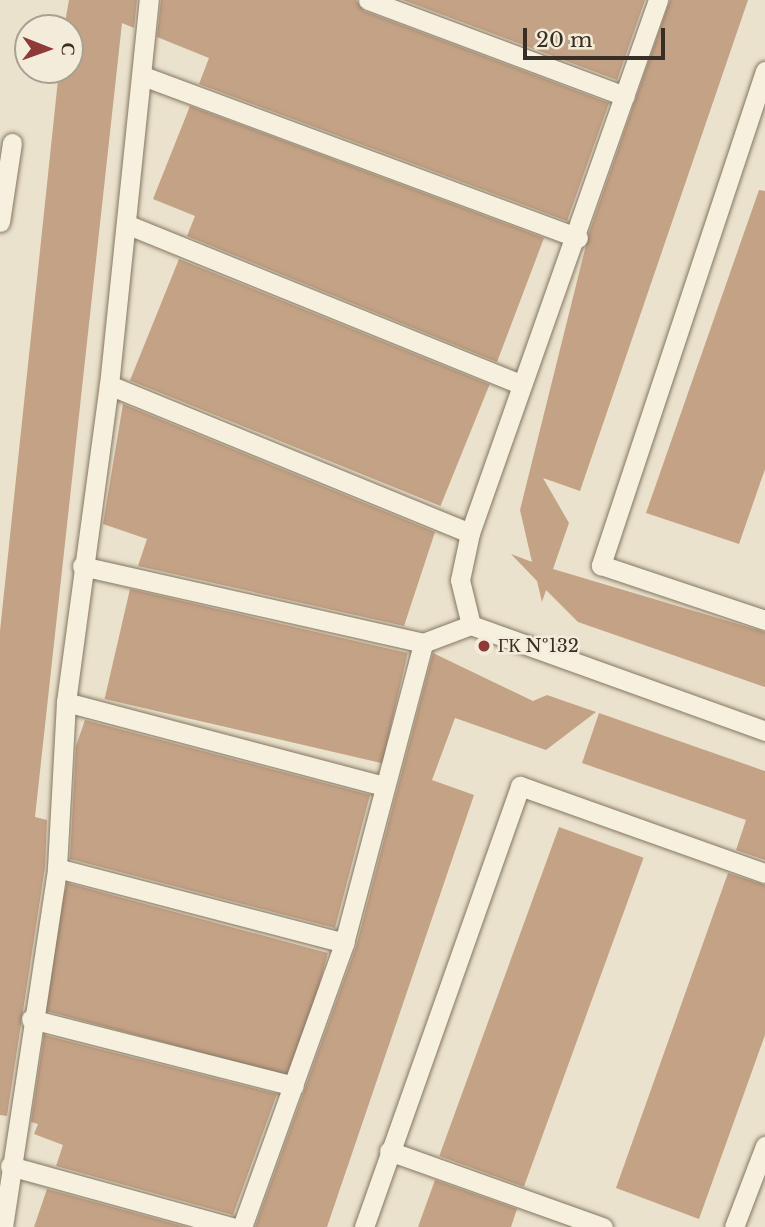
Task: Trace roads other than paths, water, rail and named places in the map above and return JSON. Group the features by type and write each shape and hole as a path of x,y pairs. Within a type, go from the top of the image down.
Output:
{"lane":[{"path":"3,1227 31,1019 57,867 66,702 82,566 109,385 144,76 149,0"},
{"path":"368,0 625,96"},
{"path":"471,625 460,580 470,533 578,238 658,0"},
{"path":"765,71 601,565 765,620"},
{"path":"144,76 578,238"},
{"path":"0,222 12,143"},
{"path":"126,224 522,385"},
{"path":"109,385 470,533"},
{"path":"82,566 423,643 471,625 765,731"},
{"path":"242,1227 344,943 381,785 423,643"},
{"path":"66,702 381,785"},
{"path":"364,1227 520,786 765,873"},
{"path":"57,867 344,943"},
{"path":"31,1019 294,1087"},
{"path":"734,1227 765,1146"},
{"path":"389,1151 557,1219 603,1227"},
{"path":"10,1166 232,1227"}],"place":[{"name":"ГК №132","path":"484,646"}]}
